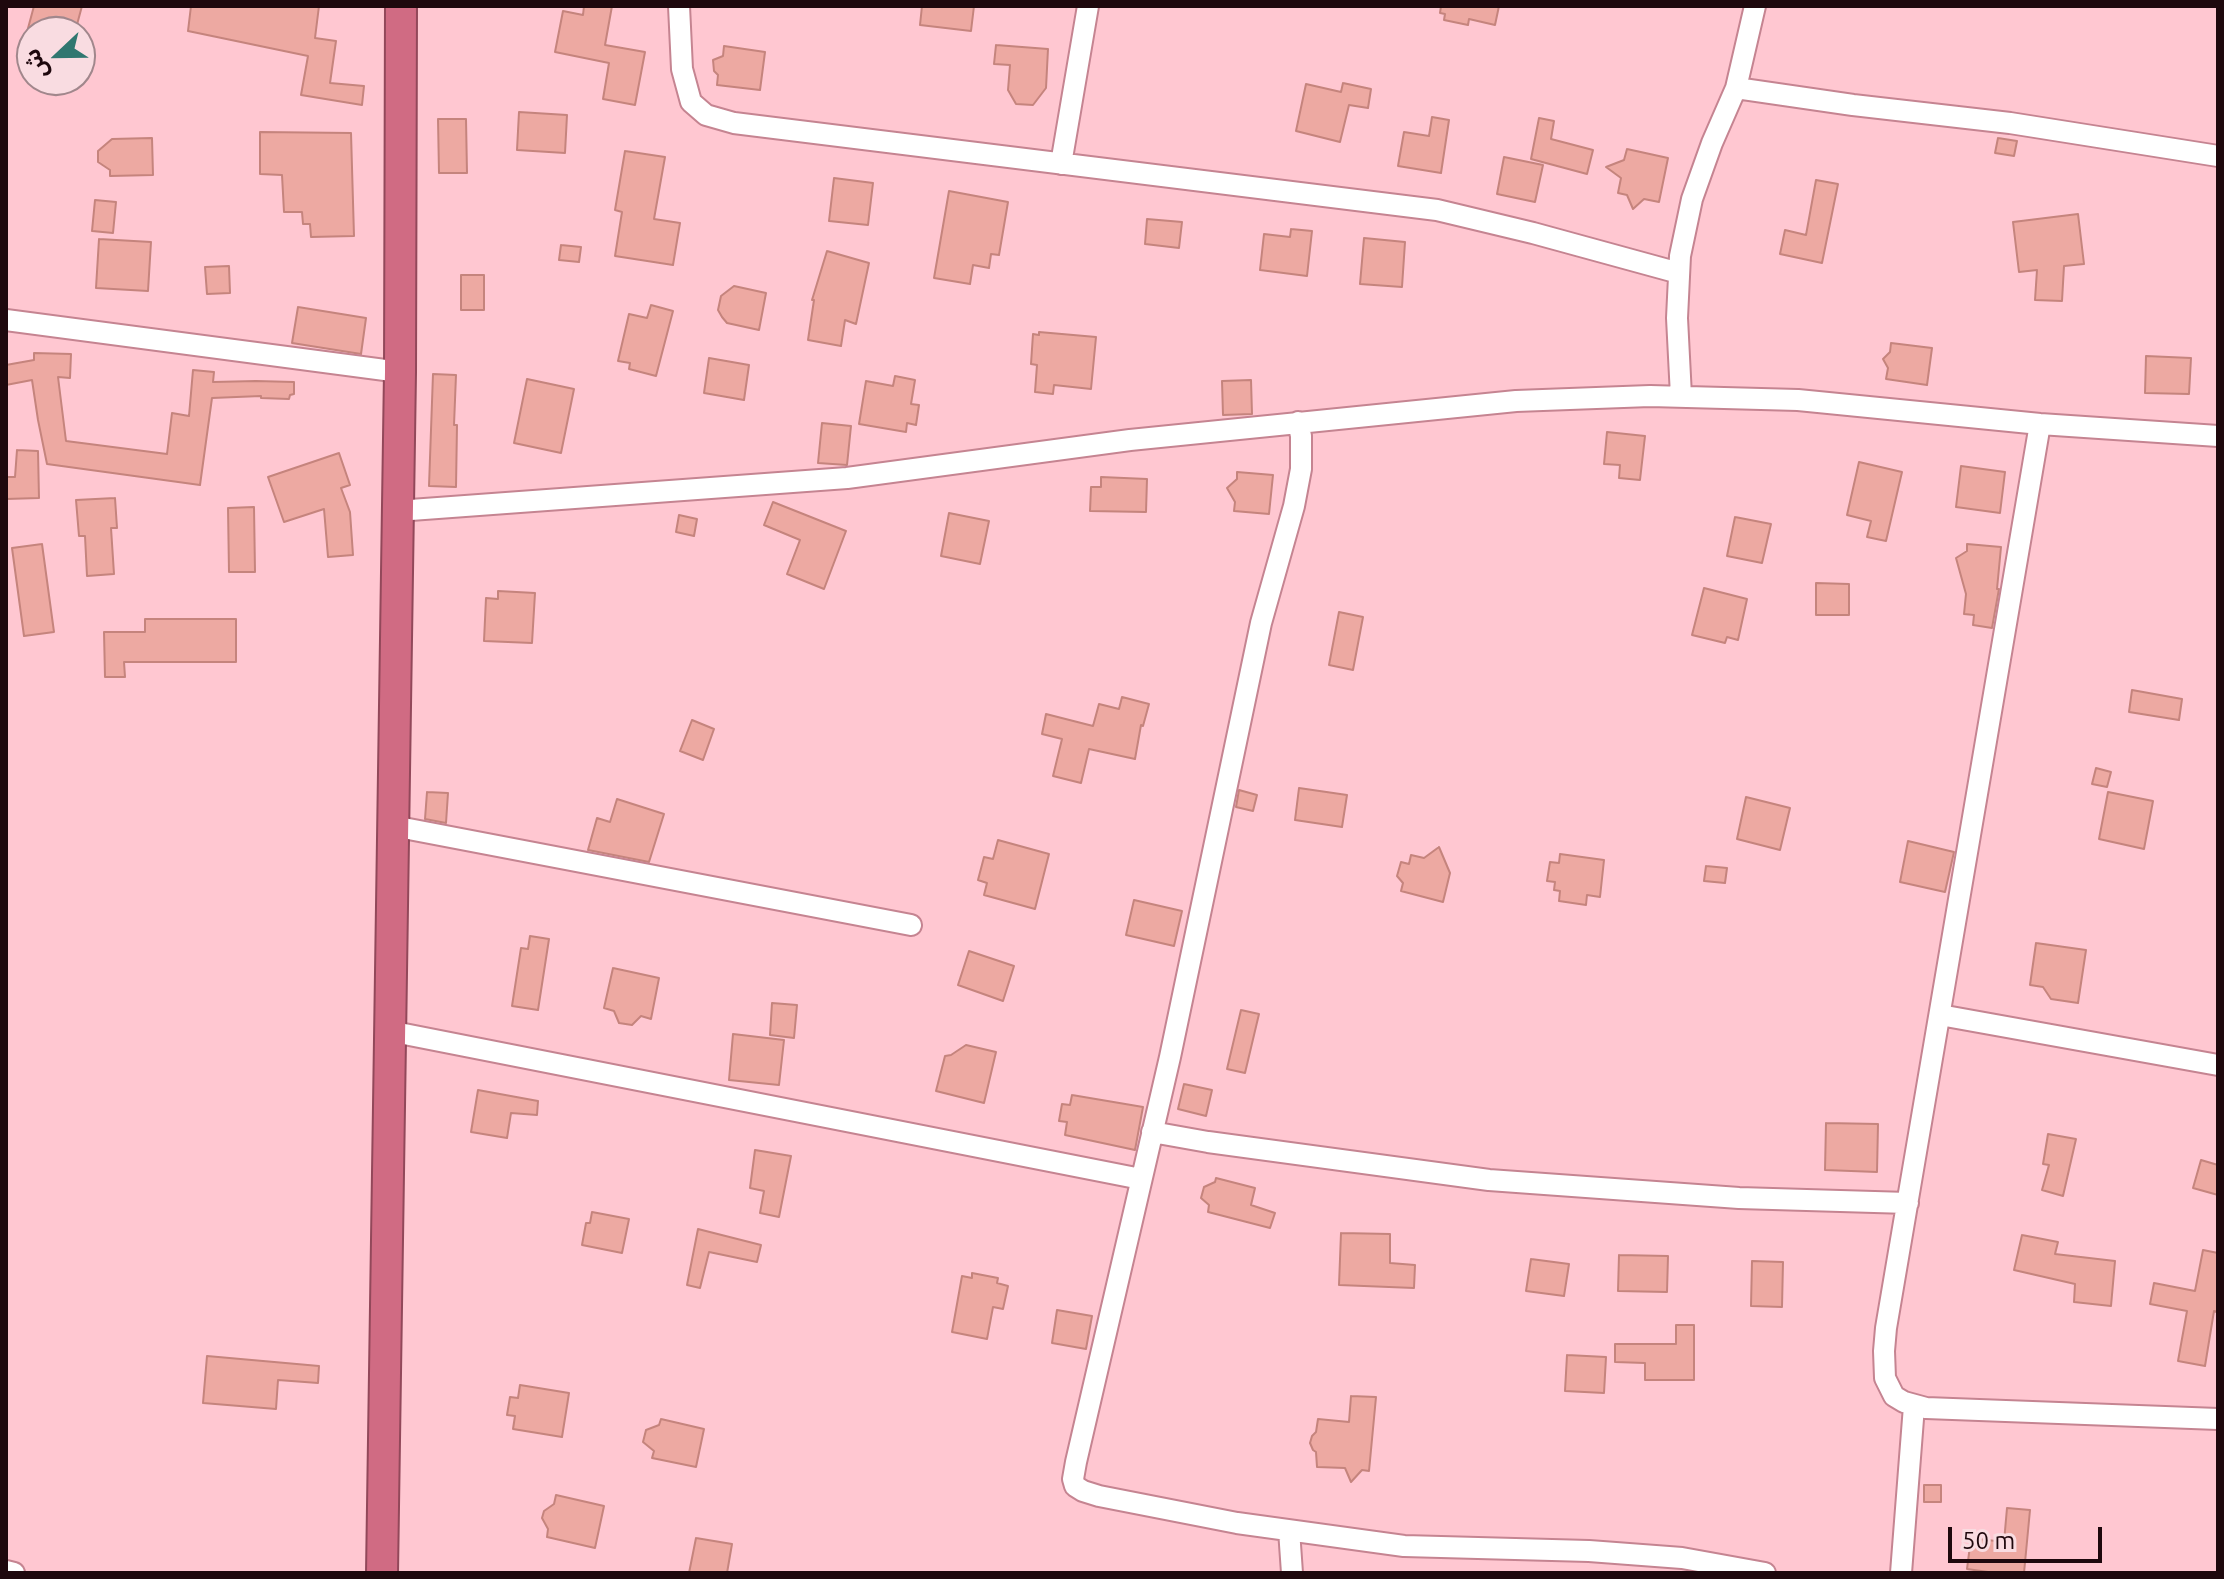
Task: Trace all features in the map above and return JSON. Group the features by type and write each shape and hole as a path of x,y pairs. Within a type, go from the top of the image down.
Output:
{"highway":[{"path":"382,1573 400,372 401,6"}],"street":[{"path":"679,6 682,69 691,102 706,115 749,125 1437,210 1679,273"},
{"path":"1061,164 1088,6"},
{"path":"1681,396 1677,318 1680,256 1692,199 1736,88 1755,6"},
{"path":"1736,88 2010,123 2218,156"},
{"path":"6,320 400,372"},
{"path":"397,511 847,478 1130,440 1516,401 1681,396 1798,400 2040,424 2218,436"},
{"path":"1298,422 1301,469 1294,506 1261,623 1170,1057 1076,1462 1075,1486 1099,1496 1237,1523 1404,1546 1589,1551 1667,1557 1765,1573"},
{"path":"2040,424 1886,1328 1885,1378 1894,1396 1904,1402 1938,1409 2218,1419"},
{"path":"393,826 911,925"},
{"path":"1940,1015 2218,1065"},
{"path":"389,1031 1141,1179"},
{"path":"1152,1132 1489,1180 1739,1198 1908,1203"},
{"path":"1901,1573 1914,1406"},
{"path":"1289,1530 1292,1573"},
{"path":"6,1571 14,1573"}],"building":[{"path":"34,6 82,6 79,16 31,16"},
{"path":"191,6 319,6 315,38 336,41 330,83 364,86 362,105 301,95 308,56 188,31"},
{"path":"584,6 612,6 605,45 645,52 635,105 603,99 609,63 555,52 563,11 583,15"},
{"path":"922,6 974,6 971,31 920,25"},
{"path":"1441,6 1499,6 1495,25 1469,19 1468,25 1444,20 1445,14 1440,13"},
{"path":"996,45 1048,49 1046,88 1033,105 1016,104 1008,90 1010,65 994,64"},
{"path":"724,46 765,52 760,90 717,85 718,75 714,71 713,60 723,56"},
{"path":"1343,83 1371,89 1368,108 1349,105 1340,142 1296,131 1306,84 1341,92"},
{"path":"519,112 567,115 565,153 517,150"},
{"path":"1432,117 1449,120 1441,173 1398,166 1404,132 1429,136"},
{"path":"1539,118 1554,121 1551,139 1593,150 1587,174 1531,159"},
{"path":"438,119 466,119 467,173 439,173"},
{"path":"260,132 351,133 354,236 311,237 310,224 303,224 302,212 284,212 282,175 260,174"},
{"path":"152,138 153,175 110,176 110,170 98,162 98,151 112,139"},
{"path":"1998,138 2017,141 2014,156 1995,153"},
{"path":"1627,149 1668,158 1659,202 1644,199 1633,209 1627,195 1618,193 1621,178 1606,167 1624,160"},
{"path":"625,151 665,157 654,219 680,223 673,265 615,256 622,212 615,210"},
{"path":"1504,157 1543,165 1535,202 1497,194"},
{"path":"834,178 873,183 868,225 829,221"},
{"path":"1816,180 1838,184 1822,263 1780,254 1785,230 1806,235"},
{"path":"949,191 1008,202 999,255 991,254 989,268 973,265 970,284 934,278"},
{"path":"95,200 116,202 113,233 92,231"},
{"path":"2078,214 2084,264 2064,266 2062,301 2035,300 2037,270 2019,272 2013,222"},
{"path":"1147,219 1182,222 1179,248 1145,244"},
{"path":"1291,229 1312,231 1307,276 1260,270 1264,234 1290,237"},
{"path":"1364,238 1405,242 1402,287 1360,284"},
{"path":"99,239 151,242 148,291 96,288"},
{"path":"561,245 581,247 579,262 559,260"},
{"path":"827,251 869,263 856,324 845,320 841,346 808,340 812,300"},
{"path":"229,266 230,293 207,294 205,267"},
{"path":"461,275 484,275 484,310 461,310"},
{"path":"734,286 766,293 759,330 727,323 718,310 721,296"},
{"path":"651,305 673,311 656,376 629,369 630,363 618,361 629,314 647,318"},
{"path":"298,307 366,318 361,354 292,343"},
{"path":"1039,332 1096,337 1091,389 1054,385 1053,394 1035,392 1037,365 1031,364 1033,334 1039,335"},
{"path":"1891,343 1932,348 1927,385 1886,379 1888,368 1883,359 1890,352"},
{"path":"34,353 71,354 70,378 58,377 66,441 167,454 172,413 189,416 193,370 214,372 213,382 294,382 294,394 289,399 261,396 212,398 200,485 47,464 32,380 6,385 6,365 34,360"},
{"path":"2146,356 2191,358 2189,394 2145,393"},
{"path":"709,358 749,365 744,400 704,393"},
{"path":"433,374 456,375 456,487 429,486"},
{"path":"895,376 915,380 911,404 919,405 916,425 907,423 906,432 859,424 866,381 893,386"},
{"path":"527,379 574,389 561,453 514,443"},
{"path":"1251,380 1252,414 1223,415 1222,381"},
{"path":"822,423 851,426 847,465 818,463"},
{"path":"1607,432 1645,436 1640,480 1619,478 1620,465 1604,464"},
{"path":"17,450 38,451 39,498 6,499 6,477 15,477"},
{"path":"339,453 350,485 341,488 350,512 353,555 328,557 324,509 284,522 268,477"},
{"path":"1859,462 1902,472 1886,541 1867,537 1871,521 1847,515"},
{"path":"1961,466 2005,472 2000,513 1956,507"},
{"path":"1237,472 1273,475 1269,514 1234,511 1235,502 1227,488 1237,479"},
{"path":"1101,477 1147,479 1146,512 1090,511 1091,487 1101,487"},
{"path":"115,498 117,528 111,528 114,574 87,576 85,536 79,536 76,500"},
{"path":"773,502 846,531 824,589 787,574 800,540 764,525"},
{"path":"254,507 255,572 229,572 228,508"},
{"path":"949,513 989,521 980,564 941,556"},
{"path":"679,515 697,519 694,536 676,532"},
{"path":"1735,517 1771,524 1762,563 1727,556"},
{"path":"42,544 54,632 24,636 12,548"},
{"path":"1967,544 2001,547 1999,589 1992,628 1973,625 1974,615 1964,614 1966,594 1956,558 1967,551"},
{"path":"1816,583 1849,584 1849,615 1816,615"},
{"path":"1704,588 1747,599 1738,640 1727,637 1725,643 1692,635"},
{"path":"498,591 535,593 532,643 484,641 486,598 498,599"},
{"path":"1339,612 1363,617 1353,670 1329,665"},
{"path":"145,619 236,619 236,662 124,662 125,677 105,677 104,632 145,632"},
{"path":"2132,690 2182,699 2179,720 2129,712"},
{"path":"1122,697 1149,704 1141,725 1135,759 1089,749 1081,783 1053,776 1062,739 1042,734 1046,714 1093,726 1099,704 1119,709"},
{"path":"692,720 714,729 703,760 680,751"},
{"path":"2096,768 2111,772 2107,787 2092,784"},
{"path":"1299,788 1347,795 1342,827 1295,820"},
{"path":"1239,790 1257,795 1253,811 1236,807"},
{"path":"427,792 448,793 446,823 425,819"},
{"path":"2108,792 2153,801 2144,849 2099,839"},
{"path":"1746,797 1790,808 1780,850 1737,839"},
{"path":"617,799 664,814 649,862 588,850 597,818 610,822"},
{"path":"998,840 1049,854 1035,909 984,895 987,883 978,880 984,857 993,859"},
{"path":"1908,841 1954,852 1945,892 1900,882"},
{"path":"1439,847 1450,873 1443,902 1401,891 1403,883 1397,876 1401,862 1409,864 1411,855 1424,858"},
{"path":"1560,854 1604,860 1600,897 1587,895 1586,905 1559,901 1560,891 1554,890 1555,882 1547,881 1550,862 1559,863"},
{"path":"1706,866 1727,868 1725,883 1704,881"},
{"path":"1134,900 1182,911 1174,946 1126,935"},
{"path":"530,936 549,939 538,1010 512,1006 521,948 528,949"},
{"path":"2036,943 2086,950 2078,1003 2051,999 2043,987 2030,985"},
{"path":"969,951 1014,966 1003,1001 958,985"},
{"path":"613,968 659,978 651,1019 641,1016 632,1025 619,1023 614,1011 604,1008"},
{"path":"772,1003 797,1005 794,1038 770,1035"},
{"path":"1241,1010 1259,1014 1245,1073 1227,1069"},
{"path":"733,1034 784,1040 779,1085 729,1080"},
{"path":"966,1045 996,1052 984,1103 936,1091 945,1056"},
{"path":"1184,1084 1212,1090 1206,1116 1178,1109"},
{"path":"478,1090 538,1101 537,1115 511,1113 507,1138 471,1132"},
{"path":"1072,1095 1143,1107 1135,1150 1065,1135 1067,1122 1059,1121 1062,1104 1070,1105"},
{"path":"1826,1123 1878,1124 1877,1172 1825,1170"},
{"path":"2048,1134 2076,1139 2063,1196 2042,1190 2049,1165 2043,1164"},
{"path":"755,1150 791,1156 779,1217 760,1213 764,1191 750,1188"},
{"path":"2201,1160 2218,1165 2218,1195 2193,1188"},
{"path":"1216,1178 1255,1188 1251,1205 1275,1213 1270,1228 1208,1212 1209,1205 1201,1198 1204,1187 1215,1182"},
{"path":"592,1212 629,1219 622,1253 582,1245 586,1223 590,1223"},
{"path":"698,1229 761,1245 757,1262 709,1252 700,1288 687,1285"},
{"path":"1341,1233 1390,1234 1390,1263 1415,1265 1414,1288 1339,1285"},
{"path":"2022,1235 2058,1242 2055,1254 2115,1261 2111,1306 2074,1302 2075,1284 2014,1270"},
{"path":"2203,1250 2218,1253 2218,1312 2214,1311 2205,1366 2178,1361 2187,1311 2150,1304 2154,1283 2195,1291"},
{"path":"1619,1255 1668,1256 1667,1292 1618,1291"},
{"path":"1531,1259 1569,1264 1564,1296 1526,1291"},
{"path":"1752,1261 1783,1262 1782,1307 1751,1306"},
{"path":"972,1273 998,1278 997,1283 1008,1286 1003,1309 993,1307 987,1339 952,1332 962,1276 972,1278"},
{"path":"1057,1310 1092,1316 1086,1349 1052,1343"},
{"path":"1676,1325 1694,1325 1694,1380 1645,1380 1645,1363 1615,1362 1615,1344 1676,1344"},
{"path":"1567,1355 1606,1357 1604,1393 1565,1391"},
{"path":"207,1356 319,1366 318,1383 278,1380 276,1409 203,1403"},
{"path":"520,1385 569,1393 562,1437 513,1429 515,1416 507,1415 510,1397 518,1398"},
{"path":"1351,1396 1376,1397 1369,1471 1362,1470 1351,1482 1345,1468 1317,1467 1316,1452 1310,1443 1318,1419 1349,1422"},
{"path":"661,1419 704,1429 696,1467 652,1458 654,1451 643,1442 646,1430 659,1425"},
{"path":"1924,1485 1941,1485 1941,1502 1924,1502"},
{"path":"556,1495 604,1506 595,1548 547,1537 548,1529 542,1518 544,1511 554,1504"},
{"path":"2007,1508 2030,1510 2024,1573 1967,1569 1971,1538 2004,1542"},
{"path":"696,1538 732,1544 727,1573 689,1573"}]}
